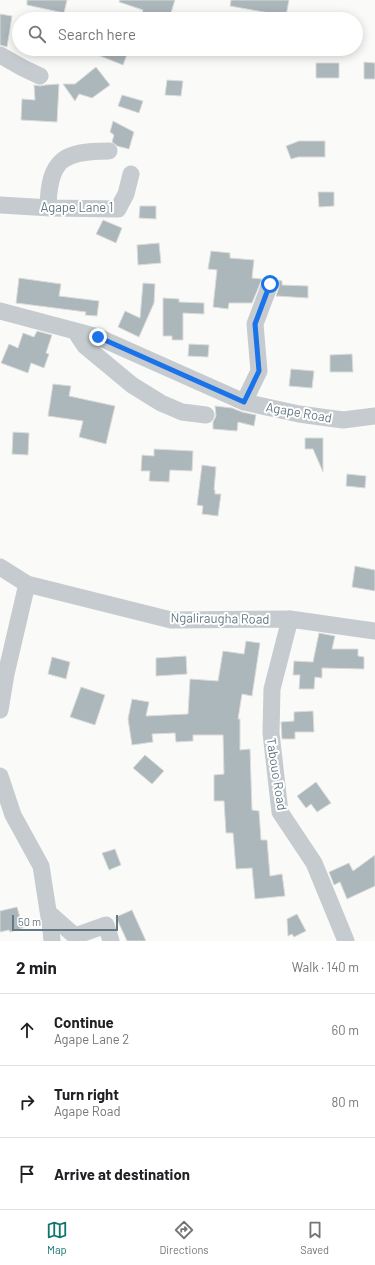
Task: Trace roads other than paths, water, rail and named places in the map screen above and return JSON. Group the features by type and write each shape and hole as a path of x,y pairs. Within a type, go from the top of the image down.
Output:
{"street":[{"path":"0,55 40,76"},
{"path":"48,208 48,193 51,175 60,161 80,153 109,151"},
{"name":"Agape Lane 1","path":"0,205 48,208 118,209 126,194 131,174"},
{"path":"244,402 259,371 255,324 270,284"},
{"name":"Agape Road","path":"0,311 98,337 244,402 299,414 343,420 375,416"},
{"path":"74,331 85,346 132,385 160,403 182,412 206,415"},
{"name":"Ngaliraugha Road","path":"0,567 27,584 171,620 290,619 375,631"},
{"path":"0,710 6,674 27,584"},
{"name":"Tabouo Road","path":"290,619 272,689 271,733 280,812 314,863 346,941"},
{"path":"0,776 13,815 41,866 52,941"},
{"path":"49,913 75,936 106,925 111,941"}]}
